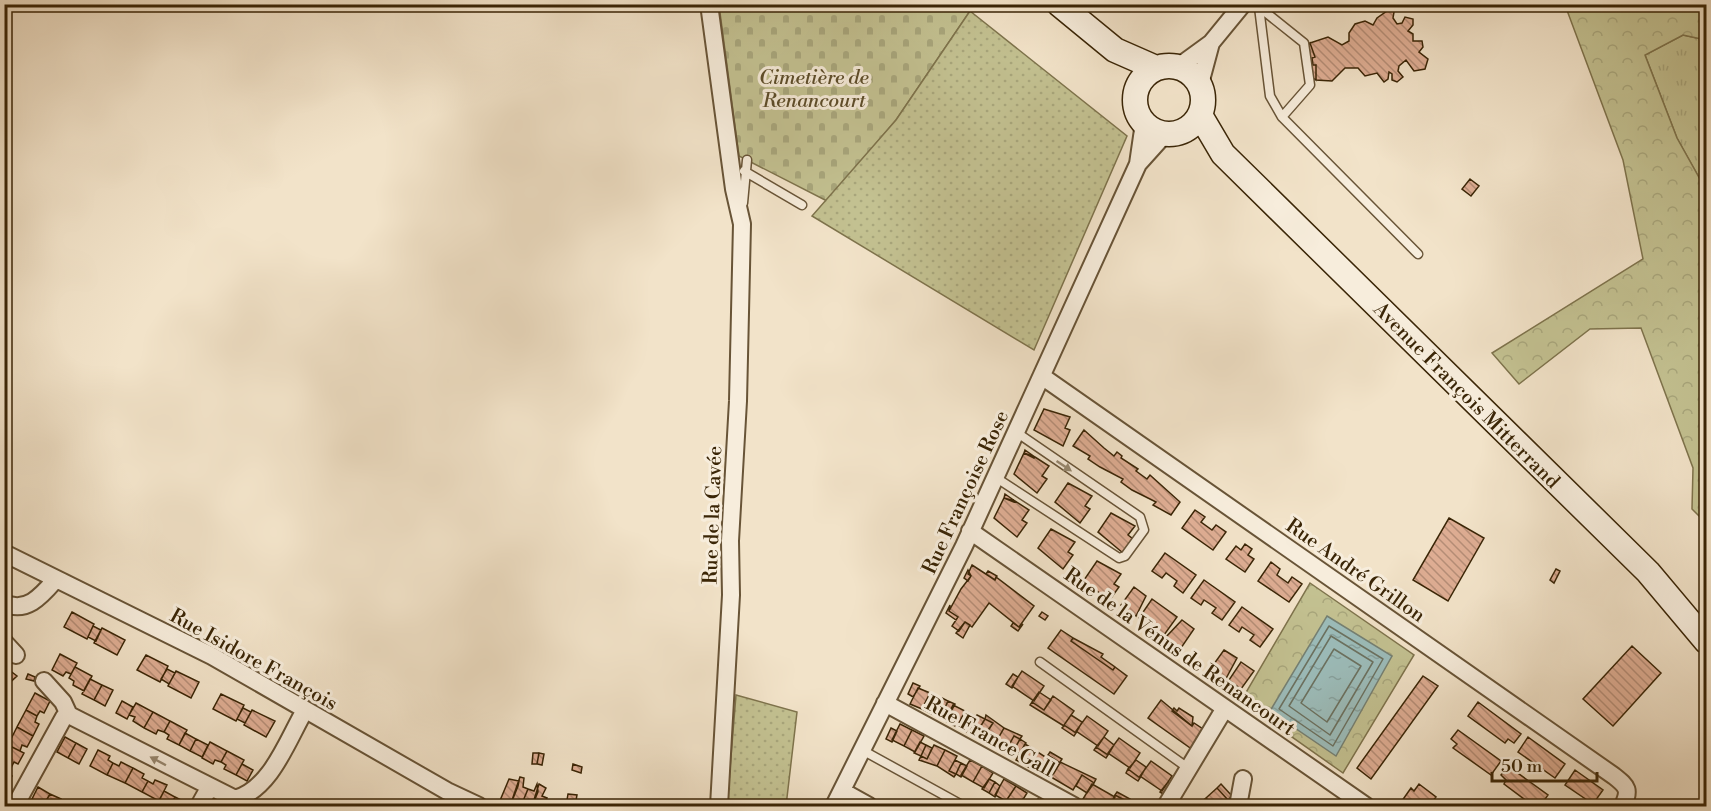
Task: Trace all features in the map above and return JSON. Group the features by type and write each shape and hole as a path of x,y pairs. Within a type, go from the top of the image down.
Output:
{"main road":[{"path":"1059,4 1115,50 1137,86"},
{"path":"1115,50 1191,73 1200,84 1204,101 1200,115 1190,128 1163,130 1136,109 1137,86 1143,77 1167,67"},
{"name":"Avenue François Mitterrand","path":"1200,115 1223,153 1648,573 1707,640"},
{"name":"Avenue François Mitterrand","path":"1163,130 1223,153"}],"street":[{"name":"Rue de la Cavée","path":"709,4 734,189 742,224 738,401 730,541 731,595 719,807"},
{"path":"1167,67 1211,43 1253,5"},
{"path":"1200,84 1211,43"},
{"path":"1138,165 1163,130"},
{"path":"1138,165 1163,130"},
{"name":"Rue Françoise Rose","path":"834,807 1043,377 1138,165"},
{"name":"Rue André Grillon","path":"1043,377 1627,786 1629,793 1623,807"},
{"name":"Rue de la Vénus de Renancourt","path":"970,531 1366,807"},
{"name":"Rue Isidore François","path":"4,553 212,656 447,792 479,807"},
{"path":"4,603 13,607 35,602 57,579"},
{"path":"4,642 16,655"},
{"path":"44,681 63,702 69,715 235,800 250,795 262,784 305,710"},
{"name":"Rue France Gall","path":"885,703 1074,807"},
{"path":"1166,807 1226,708"},
{"path":"15,807 64,717 69,715"},
{"path":"1238,807 1243,779"},
{"path":"200,807 209,788"},
{"path":"842,791 869,807"}],"lane":[{"path":"1253,5 1270,96 1282,117 1418,254"},
{"path":"1253,5 1304,43 1310,85 1282,117"},
{"path":"742,224 744,171 747,160"},
{"path":"744,171 802,205"},
{"path":"995,477 1119,558 1125,556 1144,530 1140,518 1016,432"},
{"path":"1040,662 1188,768"},
{"path":"862,750 960,804"}],"green space":[{"name":"Cimetière de Renancourt","path":"962,4 970,11 896,120 827,201 739,156 719,5"},
{"path":"1565,5 1706,5 1706,40 1683,35 1645,55 1677,138 1706,190 1706,523 1692,509 1693,468 1641,328 1590,329 1519,384 1492,353 1643,259 1623,160"},
{"path":"970,11 1127,136 1034,350 812,216 896,120"},
{"path":"1683,35 1706,40 1706,190 1677,138 1645,55"},
{"path":"1310,583 1414,655 1343,773 1241,701"},
{"path":"736,695 797,712 786,806 727,806"}],"water":[{"path":"1327,616 1392,656 1336,756 1270,711"}],"building":[{"path":"1390,9 1394,12 1393,18 1397,24 1402,23 1405,17 1413,19 1413,25 1408,31 1413,34 1413,41 1422,41 1423,47 1419,52 1428,59 1425,69 1414,71 1406,60 1399,66 1398,71 1403,77 1397,82 1392,80 1392,74 1389,72 1388,79 1384,82 1377,73 1365,76 1358,68 1345,68 1332,81 1316,80 1316,65 1313,65 1312,58 1315,57 1310,43 1328,37 1342,45 1349,41 1349,33 1355,24 1365,21 1373,25 1377,18"},
{"path":"1310,43 1315,57 1312,58 1313,65 1316,65 1316,80 1310,76 1306,48"},
{"path":"1470,179 1479,186 1471,196 1462,189"},
{"path":"1044,409 1070,417 1065,428 1070,430 1063,446 1034,430"},
{"path":"1084,430 1114,456 1117,452 1147,479 1150,475 1180,502 1171,515 1153,505 1156,502 1132,490 1121,482 1123,479 1100,467 1088,459 1090,456 1073,446"},
{"path":"1025,450 1035,457 1024,453"},
{"path":"1024,453 1049,466 1042,476 1047,479 1037,493 1014,474"},
{"path":"1068,483 1092,496 1085,506 1090,509 1080,523 1055,502"},
{"path":"1005,494 1015,501 1004,498"},
{"path":"1004,498 1015,501 1029,510 1022,520 1027,523 1017,537 994,518"},
{"path":"1195,510 1205,517 1201,522 1212,530 1216,525 1226,532 1213,550 1182,528"},
{"path":"1111,513 1135,526 1128,535 1133,539 1123,553 1098,532"},
{"path":"1449,518 1484,538 1448,601 1413,580"},
{"path":"1051,529 1075,542 1068,552 1073,555 1063,569 1038,548"},
{"path":"1245,544 1252,549 1248,555 1254,559 1245,572 1226,559 1236,546 1241,550"},
{"path":"1165,553 1196,575 1183,593 1174,586 1177,581 1166,573 1162,578 1152,571"},
{"path":"1097,561 1121,574 1114,584 1119,587 1109,601 1084,580"},
{"path":"1271,562 1280,569 1277,575 1288,583 1292,577 1302,584 1289,602 1258,581"},
{"path":"972,565 995,580 996,577 1034,606 1019,627 989,603 972,627 965,622 959,631 952,626 958,617 949,611 971,576 968,574"},
{"path":"1556,569 1560,571 1554,583 1550,580"},
{"path":"968,570 971,576 968,581 964,578"},
{"path":"988,571 997,576 995,580 986,574"},
{"path":"1204,580 1235,602 1222,620 1212,613 1216,608 1204,600 1201,605 1191,598"},
{"path":"1134,587 1146,596 1136,616 1121,605"},
{"path":"1152,599 1177,617 1164,635 1139,618"},
{"path":"950,605 949,611 958,617 956,620 946,613"},
{"path":"1242,607 1273,629 1260,647 1250,640 1254,635 1242,627 1239,632 1229,625"},
{"path":"72,612 94,624 87,639 64,627"},
{"path":"1042,612 1048,616 1045,620 1039,616"},
{"path":"1182,620 1194,629 1181,648 1166,637"},
{"path":"965,622 970,625 963,638 956,633"},
{"path":"1013,623 1019,627 1023,624 1018,631 1011,626"},
{"path":"93,626 101,630 96,641 88,637"},
{"path":"102,628 125,640 117,655 94,643"},
{"path":"1061,630 1073,638 1071,641 1113,670 1115,667 1127,676 1114,694 1048,648"},
{"path":"1073,638 1103,654 1101,657 1115,667 1113,670 1071,641"},
{"path":"1632,646 1661,673 1613,726 1583,699"},
{"path":"1224,650 1237,658 1223,684 1220,681 1223,677 1211,668"},
{"path":"60,654 77,663 71,674 66,672 63,676 52,670"},
{"path":"146,655 168,666 160,682 137,670"},
{"path":"1241,662 1254,671 1241,689 1229,680"},
{"path":"4,666 17,676 4,688"},
{"path":"75,667 92,676 84,691 73,685 74,681 69,678"},
{"path":"167,669 175,673 169,684 161,679"},
{"path":"176,671 199,682 191,698 168,686"},
{"path":"1022,671 1044,686 1034,701 1012,686"},
{"path":"28,674 35,677 34,681 26,679"},
{"path":"1013,674 1018,677 1012,688 1006,684"},
{"path":"1423,676 1438,686 1371,779 1357,768"},
{"path":"90,679 102,685 94,700 82,694"},
{"path":"913,683 920,686 913,697 908,694"},
{"path":"102,685 113,690 105,706 94,700"},
{"path":"918,688 930,693 922,709 910,704"},
{"path":"1039,692 1051,700 1044,710 1032,702"},
{"path":"35,693 50,701 44,713 40,711 37,716 26,710"},
{"path":"930,693 942,699 934,715 922,709"},
{"path":"221,694 244,705 236,721 213,709"},
{"path":"1053,696 1074,711 1064,725 1076,733 1074,736 1062,728 1064,726 1030,705 1032,702 1044,710"},
{"path":"942,698 948,701 943,712 937,709"},
{"path":"1161,700 1192,726 1194,723 1206,731 1193,750 1148,718"},
{"path":"122,701 133,707 127,719 116,713"},
{"path":"948,701 955,704 949,715 943,712"},
{"path":"1478,702 1521,734 1514,743 1508,739 1505,743 1468,716"},
{"path":"136,703 153,712 144,728 133,721 135,717 129,715"},
{"path":"953,705 965,711 957,727 945,721"},
{"path":"243,708 251,712 245,723 237,719"},
{"path":"1174,708 1177,711 1179,708 1193,717 1192,726 1172,711"},
{"path":"26,710 37,716 35,722 39,724 33,736 17,727"},
{"path":"252,710 275,721 266,737 244,725"},
{"path":"965,711 977,717 969,733 957,727"},
{"path":"153,712 170,721 164,732 158,730 156,734 144,728"},
{"path":"977,715 985,719 979,729 972,726"},
{"path":"986,715 1004,728 995,744 984,737 993,723 985,719"},
{"path":"1071,715 1082,722 1076,733 1064,725"},
{"path":"1087,716 1108,731 1098,746 1076,731"},
{"path":"985,719 993,723 986,733 979,729"},
{"path":"170,721 187,730 179,745 167,739 169,735 164,732"},
{"path":"900,724 912,730 904,746 892,740"},
{"path":"17,727 33,736 27,747 22,745 20,751 8,745"},
{"path":"891,728 897,731 892,742 886,739"},
{"path":"1004,728 1022,736 1020,739 1014,736 1006,750 995,744"},
{"path":"912,730 924,736 915,752 904,746"},
{"path":"1458,730 1501,761 1491,775 1453,748 1457,744 1451,739"},
{"path":"185,733 196,739 190,751 179,745"},
{"path":"1014,736 1020,739 1014,750 1008,747"},
{"path":"65,737 76,743 68,758 57,752"},
{"path":"1104,737 1114,745 1108,755 1096,747"},
{"path":"1528,737 1565,764 1555,778 1518,752"},
{"path":"1119,738 1140,753 1130,768 1108,753"},
{"path":"196,739 208,745 202,757 190,751"},
{"path":"1020,739 1026,743 1020,753 1014,750"},
{"path":"210,742 227,751 221,762 215,760 213,764 202,758"},
{"path":"920,742 926,745 921,756 914,753"},
{"path":"76,743 87,749 79,764 68,758"},
{"path":"1025,744 1047,758 1039,773 1016,760"},
{"path":"8,745 24,753 18,764 14,762 11,768 4,765 4,752"},
{"path":"926,745 932,748 927,759 921,756"},
{"path":"934,745 945,750 937,766 919,760 921,756 927,759"},
{"path":"1096,747 1108,755 1106,758 1094,750"},
{"path":"98,750 110,756 108,760 113,763 107,775 90,766"},
{"path":"945,750 957,756 949,771 956,774 954,777 937,766"},
{"path":"227,751 244,760 236,775 224,769 226,765 221,762"},
{"path":"1050,752 1062,759 1060,762 1096,779 1094,783 1082,775 1073,790 1051,777 1060,763 1048,755"},
{"path":"533,753 539,753 537,764 532,764"},
{"path":"539,753 544,754 542,765 537,764"},
{"path":"1048,755 1060,763 1054,773 1042,767"},
{"path":"955,760 961,763 956,774 949,771"},
{"path":"970,760 982,766 973,782 961,775"},
{"path":"1136,760 1146,767 1140,778 1128,769"},
{"path":"1151,761 1172,776 1162,791 1140,776"},
{"path":"121,762 133,768 125,783 107,775 113,763 119,766"},
{"path":"961,763 967,766 961,777 956,774"},
{"path":"242,764 253,770 247,781 236,775"},
{"path":"573,764 582,767 581,773 572,770"},
{"path":"4,765 11,768 8,773 12,776 6,787"},
{"path":"982,766 993,773 984,788 973,782"},
{"path":"1508,766 1548,795 1541,805 1535,800 1532,805 1504,784 1506,780 1501,775"},
{"path":"133,768 144,774 142,778 148,781 142,792 125,783"},
{"path":"1128,769 1140,778 1138,781 1126,773"},
{"path":"1575,770 1603,790 1593,804 1565,785"},
{"path":"1082,775 1094,783 1087,793 1076,786"},
{"path":"520,777 524,778 523,787 528,789 521,806 510,806"},
{"path":"509,779 519,781 510,806 505,806 499,803"},
{"path":"989,779 995,782 989,793 982,789"},
{"path":"1004,779 1016,786 1006,801 995,795"},
{"path":"155,780 167,785 159,801 142,792 148,781 153,784"},
{"path":"995,782 1000,786 995,797 989,793"},
{"path":"1168,782 1174,786 1168,797 1160,792"},
{"path":"537,784 538,792 532,806 521,806 528,789 534,791"},
{"path":"539,784 546,788 542,796 547,798 543,806 532,806"},
{"path":"1092,784 1115,797 1110,806 1096,806 1083,799"},
{"path":"1221,784 1232,796 1228,800 1217,788"},
{"path":"1419,784 1436,797 1429,806 1399,805 1411,788 1414,791"},
{"path":"1016,786 1027,793 1019,806 1006,801"},
{"path":"38,787 50,794 43,806 30,803"},
{"path":"1217,788 1228,800 1220,806 1214,806 1206,798"},
{"path":"164,791 175,797 170,806 156,806"},
{"path":"1117,792 1130,799 1128,802 1115,795"},
{"path":"50,794 61,799 58,806 43,806"},
{"path":"568,794 577,795 575,806 566,806"},
{"path":"1115,795 1128,802 1125,806 1110,806"},
{"path":"175,797 187,803 185,806 170,806"},
{"path":"1206,798 1214,806 1196,806"},
{"path":"1023,799 1029,802 1026,806 1019,806"},
{"path":"1038,799 1049,806 1034,806"}]}
